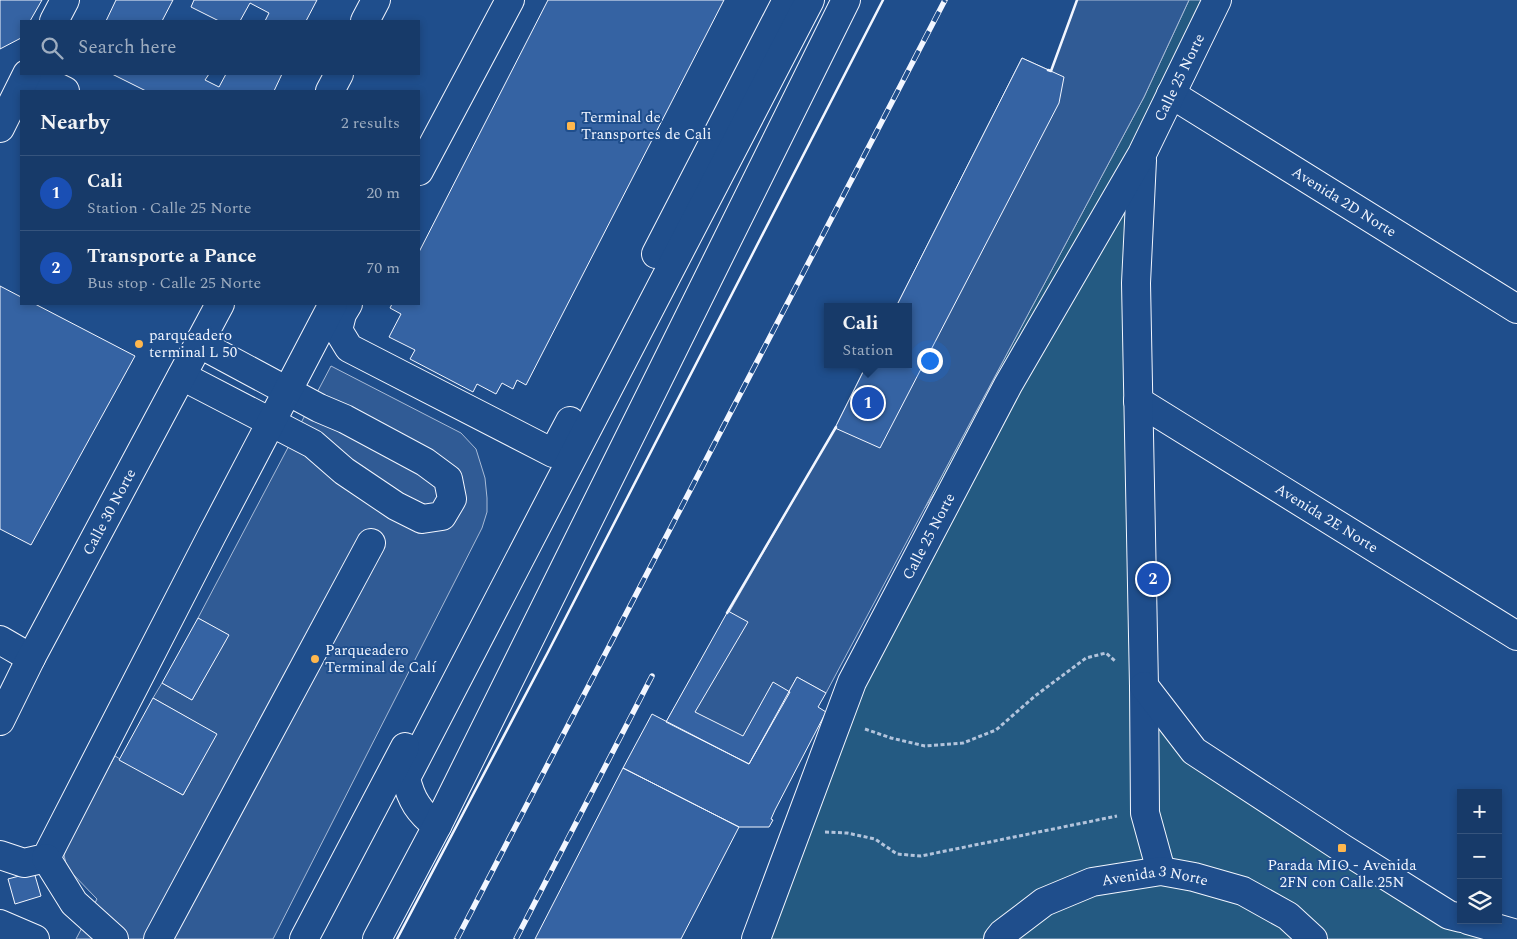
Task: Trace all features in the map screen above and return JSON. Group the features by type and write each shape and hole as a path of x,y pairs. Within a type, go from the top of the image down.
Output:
{"main road":[{"path":"55,20 65,0"},
{"path":"366,20 376,0"},
{"path":"420,136 490,0"},
{"path":"420,169 510,0"},
{"path":"304,939 787,0"},
{"path":"437,826 425,816 409,794 406,778 810,0"},
{"path":"377,939 437,826 846,0"},
{"name":"Calle 25 Norte","path":"756,939 852,682 1008,385 1142,154 1217,0"},
{"path":"0,82 20,75"},
{"path":"0,128 26,75"},
{"path":"33,75 63,90"},
{"path":"331,90 338,75"},
{"name":"Avenida 2D Norte","path":"1171,94 1517,309"},
{"name":"Calle 25 Norte","path":"1142,154 1136,283 1145,813 1161,871"},
{"name":"Calle 30 Norte","path":"0,721 31,658 219,305"},
{"path":"0,855 24,863 46,858 332,305"},
{"path":"347,305 342,314 338,330 349,348 553,453"},
{"path":"182,376 313,444 344,471 396,506 422,519 442,516 452,498 448,480 425,462 198,343"},
{"name":"Avenida 2E Norte","path":"1138,401 1517,636"},
{"path":"158,939 371,543"},
{"path":"0,640 31,658"},
{"path":"1144,686 1194,751 1342,848 1449,915 1457,917"},
{"path":"46,858 74,902 114,939"},
{"name":"Avenida 3 Norte","path":"998,939 1044,902 1092,882 1161,871 1194,877 1243,891 1288,916 1313,939"},
{"path":"0,924 35,939"},
{"path":"1482,924 1517,934"}],"path":[{"path":"856,726 891,738 926,746 963,743 996,730 1035,696 1086,658 1106,653 1144,686"},
{"path":"822,832 847,833 875,838 897,854 921,856 1120,815 1145,813"}],"shaded area":[{"path":"1077,0 1189,0 1144,97 826,693 797,677 749,764 666,722 835,428 865,368 912,368 912,303 898,303 1022,58 1051,71"},
{"path":"1189,0 1217,0 1142,154 1144,686 1194,751 1457,904 1457,924 1491,924 1517,939 756,939 799,824 1004,391 924,509 1144,97"},
{"name":"Parqueadero Terminal de Calí","path":"331,366 461,433 476,449 485,478 487,498 487,512 482,528 273,939 76,939 97,899 67,868 64,855 73,831 115,756 183,795 216,734 153,698 162,683 192,700 228,635 198,618"}],"building":[{"path":"0,0 42,0 31,20 20,20 20,39 0,49"},
{"path":"116,0 173,0 163,20 106,20"},
{"path":"194,0 317,0 307,20 266,20 269,13 250,3 241,20 217,20 191,7"},
{"name":"Terminal de Transportes de Cali","path":"548,0 724,0 526,385 517,380 513,389 502,383 496,394 477,384 473,392 410,359 415,350 389,337 401,314 390,308 392,305 420,305 420,250"},
{"path":"1022,58 1064,77 1059,103 880,448 835,428 865,368 912,368 912,303 898,303"},
{"path":"114,75 208,75 205,80 219,87 225,75 282,75 274,90 144,90"},
{"path":"0,286 20,296 20,305 37,305 135,356 31,545 0,529"},
{"path":"728,611 748,622 695,712 743,736 773,682 790,692 749,764 666,722"},
{"path":"198,618 229,635 192,700 162,683"},
{"path":"797,677 826,693 818,707 826,712 775,810 769,827 739,827 623,768 652,714 749,764"},
{"path":"153,698 217,734 183,795 119,760"},
{"path":"623,768 739,827 681,939 535,939"},
{"path":"34,872 41,896 15,904 8,879"}],"railway":[{"path":"457,939 945,0"},
{"path":"516,939 652,676"}],"wall":[{"path":"397,939 548,652 883,0"},
{"path":"1048,70 1051,71 1077,0"},
{"path":"727,613 836,427"}],"place":[{"name":"Terminal de Transportes de Cali","path":"571,126"},
{"name":"parqueadero terminal L 50","path":"139,344"},
{"name":"Cali","path":"868,403"},
{"name":"Transporte a Pance","path":"1153,579"},
{"name":"Parqueadero Terminal de Calí","path":"315,659"},
{"name":"Parada MIO - Avenida 2FN con Calle 25N","path":"1342,848"}]}
